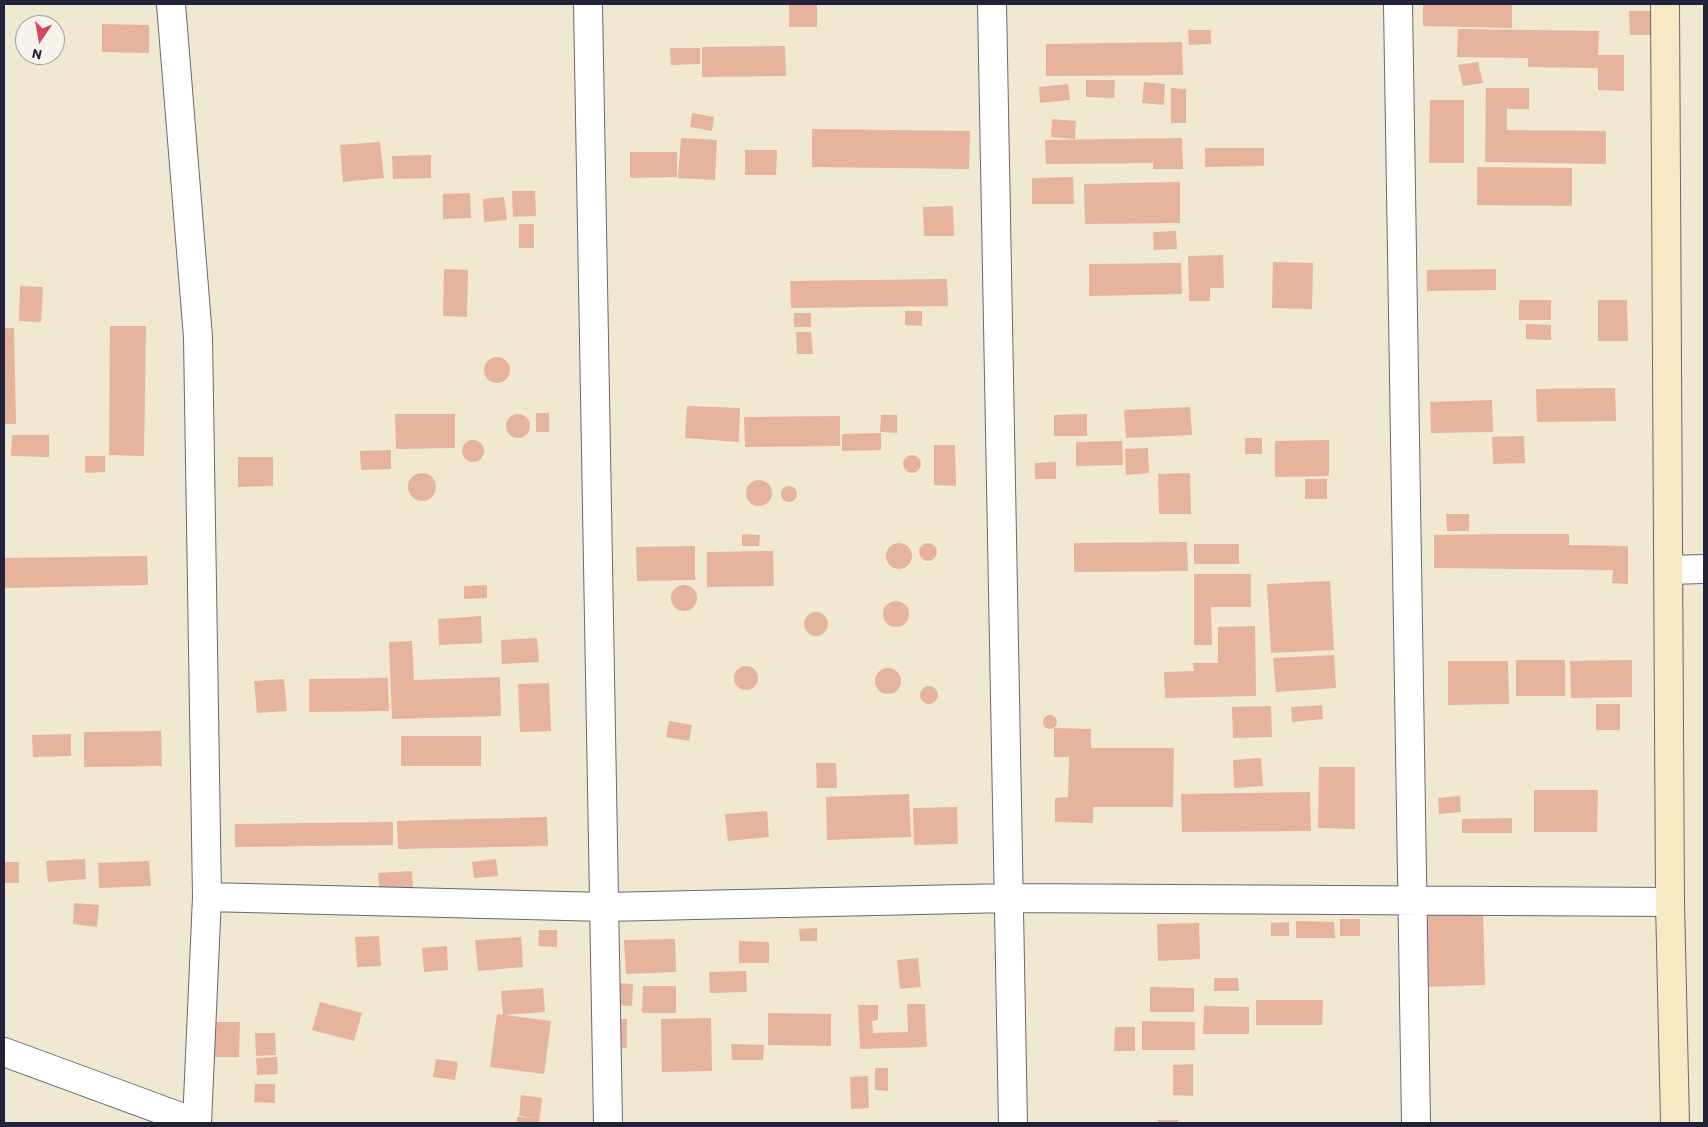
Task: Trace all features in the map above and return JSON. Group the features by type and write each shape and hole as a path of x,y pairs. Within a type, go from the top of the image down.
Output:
{"street":[{"path":"4,1052 197,1123 207,897 198,337 171,4"},
{"path":"588,4 608,1123"},
{"path":"992,4 1013,1123"},
{"path":"1398,4 1416,1123"},
{"path":"1665,4 1670,902 1675,1123"},
{"path":"1669,570 1704,569"},
{"path":"207,897 604,907 1009,898 1670,902"}],"building":[{"path":"789,4 817,4 817,27 789,27"},
{"path":"1423,4 1512,4 1512,28 1423,26"},
{"path":"1629,11 1661,11 1661,35 1630,35"},
{"path":"102,24 149,25 149,53 102,52"},
{"path":"1458,29 1599,31 1598,55 1624,55 1624,91 1598,90 1598,68 1528,67 1528,58 1457,57"},
{"path":"1188,30 1211,30 1211,44 1189,45"},
{"path":"1182,42 1183,75 1046,76 1046,44"},
{"path":"785,46 786,76 702,77 702,47"},
{"path":"670,48 700,48 700,64 671,65"},
{"path":"1478,62 1483,83 1463,86 1458,65"},
{"path":"1086,80 1115,80 1114,98 1086,97"},
{"path":"1144,82 1165,84 1164,105 1142,103"},
{"path":"1068,84 1070,100 1040,103 1039,87"},
{"path":"1171,88 1186,89 1186,123 1171,123"},
{"path":"1486,88 1529,88 1529,109 1507,109 1507,130 1606,131 1606,164 1485,162"},
{"path":"1430,100 1464,100 1464,163 1429,163"},
{"path":"692,113 714,117 712,131 690,127"},
{"path":"1052,119 1076,121 1075,139 1051,137"},
{"path":"812,129 970,131 969,169 812,167"},
{"path":"681,138 717,140 715,180 678,178"},
{"path":"1182,138 1183,169 1153,169 1153,163 1046,164 1045,140"},
{"path":"380,142 384,178 343,182 340,145"},
{"path":"1205,148 1264,148 1264,166 1205,167"},
{"path":"745,150 777,150 776,175 745,175"},
{"path":"630,152 677,152 677,177 630,178"},
{"path":"431,155 431,178 393,179 392,156"},
{"path":"1477,167 1572,168 1572,206 1477,205"},
{"path":"1073,177 1074,204 1032,204 1032,178"},
{"path":"1180,182 1180,223 1085,224 1084,184"},
{"path":"512,191 535,191 536,216 513,217"},
{"path":"470,193 471,218 443,219 443,194"},
{"path":"504,197 507,220 484,222 483,199"},
{"path":"953,206 954,236 924,236 923,207"},
{"path":"519,224 534,224 534,248 519,248"},
{"path":"1176,231 1177,249 1154,250 1153,232"},
{"path":"1223,255 1224,288 1210,288 1210,301 1189,301 1188,256"},
{"path":"1273,262 1313,263 1312,309 1272,308"},
{"path":"1181,263 1182,294 1089,296 1089,264"},
{"path":"444,269 468,270 467,317 443,316"},
{"path":"1496,269 1496,290 1427,291 1427,270"},
{"path":"947,279 948,306 791,308 790,281"},
{"path":"20,286 43,287 41,322 19,321"},
{"path":"1519,300 1551,300 1551,320 1519,320"},
{"path":"1598,300 1627,300 1628,341 1598,341"},
{"path":"905,311 922,311 922,326 905,325"},
{"path":"794,313 811,313 811,327 794,327"},
{"path":"1526,324 1551,325 1551,340 1526,339"},
{"path":"110,326 146,326 144,456 109,455"},
{"path":"4,328 14,328 16,424 4,424"},
{"path":"796,332 811,332 813,354 797,354"},
{"path":"497,357 506,361 510,370 506,379 497,383 488,379 484,370 488,361"},
{"path":"1615,388 1616,421 1537,422 1536,389"},
{"path":"1492,400 1493,432 1431,433 1430,402"},
{"path":"687,406 740,408 739,442 685,438"},
{"path":"1190,407 1192,435 1126,438 1124,410"},
{"path":"536,413 549,413 549,432 536,432"},
{"path":"395,414 455,414 455,448 396,449"},
{"path":"518,414 523,415 529,421 529,431 523,437 518,438 513,437 507,431 506,426 507,421 513,415"},
{"path":"1087,414 1087,436 1054,436 1054,415"},
{"path":"881,415 897,415 897,433 880,432"},
{"path":"840,416 840,446 745,447 744,417"},
{"path":"881,433 881,450 842,451 842,434"},
{"path":"12,435 49,435 49,457 11,456"},
{"path":"1524,436 1525,463 1493,464 1492,437"},
{"path":"1245,438 1262,438 1262,454 1245,454"},
{"path":"473,440 481,443 484,451 481,459 473,462 465,459 462,451 465,443"},
{"path":"1329,440 1329,476 1275,477 1275,441"},
{"path":"1122,441 1123,465 1076,466 1076,442"},
{"path":"934,445 955,445 956,486 934,485"},
{"path":"1148,448 1149,473 1126,475 1125,449"},
{"path":"391,450 391,469 361,470 360,451"},
{"path":"912,455 918,458 921,464 918,470 912,473 906,470 903,464 906,458"},
{"path":"85,456 105,456 105,472 85,473"},
{"path":"238,457 273,457 273,486 238,487"},
{"path":"1056,462 1056,479 1035,479 1035,463"},
{"path":"422,473 432,477 436,487 432,497 422,501 412,497 408,487 412,477"},
{"path":"1190,473 1191,514 1159,514 1158,474"},
{"path":"1305,479 1327,479 1327,499 1305,499"},
{"path":"759,480 768,484 772,493 768,502 759,506 750,502 746,493 750,484"},
{"path":"789,486 795,488 797,494 795,500 789,502 783,500 781,494 783,488"},
{"path":"1446,514 1469,514 1469,531 1447,531"},
{"path":"742,534 760,535 759,546 742,546"},
{"path":"1569,534 1569,545 1628,546 1628,584 1612,583 1613,570 1434,568 1434,535"},
{"path":"1187,542 1188,571 1074,572 1074,543"},
{"path":"899,543 908,547 912,556 908,565 899,569 890,565 886,556 890,547"},
{"path":"928,543 934,546 937,552 934,558 928,561 922,558 919,552 922,546"},
{"path":"1194,544 1239,544 1239,564 1194,564"},
{"path":"695,546 695,580 637,581 636,547"},
{"path":"773,551 774,586 707,587 707,552"},
{"path":"147,556 148,585 4,588 4,558"},
{"path":"1194,574 1251,574 1251,607 1211,607 1212,645 1194,645"},
{"path":"1330,581 1334,650 1271,653 1267,584"},
{"path":"487,585 487,598 464,599 464,586"},
{"path":"684,585 693,589 697,598 693,607 684,611 675,607 671,598 675,589"},
{"path":"896,601 905,605 909,614 905,623 896,627 887,623 883,614 887,605"},
{"path":"816,612 825,615 828,624 825,633 816,636 807,633 804,624 807,615"},
{"path":"481,616 482,643 439,645 438,619"},
{"path":"1255,626 1256,696 1165,698 1164,672 1194,671 1193,663 1218,663 1218,627"},
{"path":"537,638 539,662 502,664 501,640"},
{"path":"412,641 414,680 500,677 501,716 392,719 389,642"},
{"path":"1334,655 1336,688 1276,692 1273,658"},
{"path":"1516,660 1565,660 1565,696 1516,696"},
{"path":"1632,660 1632,697 1571,698 1570,661"},
{"path":"1448,661 1508,661 1509,704 1448,705"},
{"path":"746,666 755,669 758,678 755,687 746,690 737,687 734,678 737,669"},
{"path":"888,668 897,672 901,681 897,690 888,694 879,690 875,681 879,672"},
{"path":"388,678 389,711 309,712 309,679"},
{"path":"284,679 287,711 257,713 254,681"},
{"path":"549,683 551,731 520,732 518,684"},
{"path":"929,686 935,689 938,695 935,701 929,704 923,701 920,695 923,689"},
{"path":"1596,704 1620,704 1620,730 1596,730"},
{"path":"1322,705 1323,719 1292,722 1291,707"},
{"path":"1271,706 1272,737 1233,738 1232,707"},
{"path":"1050,715 1055,717 1057,722 1055,727 1050,729 1045,727 1043,722 1045,717"},
{"path":"669,721 692,725 689,741 666,737"},
{"path":"1054,728 1091,729 1091,748 1174,748 1173,807 1093,807 1093,823 1055,822 1055,798 1068,797 1069,757 1054,757"},
{"path":"161,731 162,766 84,767 84,732"},
{"path":"71,734 71,756 33,757 32,735"},
{"path":"401,736 481,736 481,766 401,766"},
{"path":"1261,758 1263,786 1234,788 1233,760"},
{"path":"816,763 836,763 837,788 817,788"},
{"path":"1319,767 1355,767 1355,829 1318,828"},
{"path":"1534,790 1598,790 1597,832 1534,832"},
{"path":"1310,792 1311,831 1182,832 1181,794"},
{"path":"909,794 911,837 827,840 826,797"},
{"path":"1460,796 1461,812 1439,814 1438,798"},
{"path":"957,807 958,844 914,845 913,808"},
{"path":"767,811 769,837 728,841 725,814"},
{"path":"547,817 548,846 398,849 397,821"},
{"path":"1512,818 1512,833 1462,833 1462,819"},
{"path":"393,822 393,845 235,847 235,824"},
{"path":"85,859 86,879 48,882 46,861"},
{"path":"496,859 498,876 474,878 472,862"},
{"path":"149,861 151,886 99,888 98,863"},
{"path":"4,862 19,862 19,883 4,883"},
{"path":"412,871 413,891 380,894 378,873"},
{"path":"74,903 99,905 97,927 73,924"},
{"path":"1483,913 1485,985 1421,987 1419,914"},
{"path":"1340,919 1360,919 1360,936 1340,936"},
{"path":"1296,921 1334,922 1335,938 1296,938"},
{"path":"1289,922 1289,936 1271,936 1271,923"},
{"path":"1199,923 1200,959 1158,961 1157,924"},
{"path":"817,928 817,941 800,941 799,929"},
{"path":"539,930 557,930 557,947 538,946"},
{"path":"379,936 381,966 357,967 355,937"},
{"path":"521,937 523,967 478,971 475,940"},
{"path":"675,939 676,972 626,974 624,940"},
{"path":"739,941 769,942 769,963 739,963"},
{"path":"447,946 448,970 424,972 422,948"},
{"path":"918,958 921,987 900,989 897,960"},
{"path":"746,971 747,992 710,993 709,972"},
{"path":"1214,978 1238,978 1239,991 1214,991"},
{"path":"616,983 633,984 632,1006 615,1005"},
{"path":"643,986 676,986 676,1013 642,1013"},
{"path":"1150,987 1194,988 1194,1012 1150,1012"},
{"path":"543,988 545,1012 503,1015 501,991"},
{"path":"1256,1000 1323,1000 1322,1025 1256,1025"},
{"path":"320,1002 362,1013 354,1041 312,1030"},
{"path":"907,1004 925,1004 927,1047 860,1049 858,1005 878,1005 878,1020 872,1021 873,1033 908,1032"},
{"path":"1204,1006 1249,1007 1249,1034 1203,1034"},
{"path":"768,1013 831,1014 831,1046 768,1045"},
{"path":"497,1014 551,1021 544,1074 490,1067"},
{"path":"711,1018 712,1071 662,1072 661,1019"},
{"path":"610,1019 627,1019 627,1048 610,1048"},
{"path":"1142,1021 1195,1022 1195,1050 1142,1050"},
{"path":"206,1022 240,1022 239,1057 206,1057"},
{"path":"1115,1027 1135,1027 1135,1051 1114,1051"},
{"path":"255,1033 275,1033 276,1055 256,1056"},
{"path":"731,1044 764,1045 763,1060 732,1060"},
{"path":"277,1057 278,1074 257,1075 256,1058"},
{"path":"436,1059 458,1062 455,1080 433,1077"},
{"path":"1193,1064 1193,1096 1173,1095 1173,1065"},
{"path":"875,1068 888,1068 888,1091 875,1090"},
{"path":"868,1076 869,1108 851,1109 850,1077"},
{"path":"255,1084 275,1084 275,1103 254,1102"},
{"path":"521,1095 542,1098 539,1123 517,1123 517,1117 534,1118 519,1116"},
{"path":"1158,1120 1178,1120 1178,1123 1158,1123"}]}
